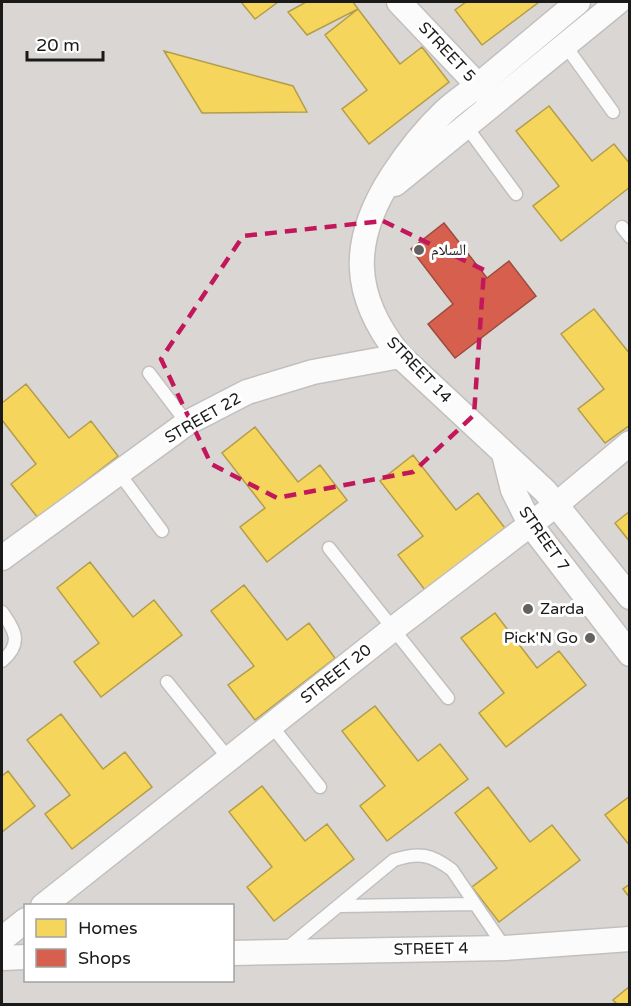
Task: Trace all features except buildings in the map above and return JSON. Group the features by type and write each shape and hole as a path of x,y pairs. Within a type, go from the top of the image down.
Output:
{"street":[{"name":"STREET 5","path":"399,2 495,103"},
{"name":"STREET 14","path":"504,454 400,356 386,338 374,317 366,295 361,264 365,232 377,199 408,152 445,112 578,2"},
{"path":"377,199 618,2"},
{"name":"STREET 22","path":"2,558 187,423 248,392 313,372 400,356"},
{"name":"STREET 20","path":"46,904 393,629 557,504 630,443"},
{"name":"STREET 7","path":"504,454 557,504 630,597"},
{"name":"STREET 7","path":"504,454 513,490 530,524 630,654"},
{"path":"2,939 24,922"},
{"name":"STREET 4","path":"234,953 505,948 630,939"},
{"path":"2,958 24,957"}],"lane":[{"path":"565,45 613,112"},
{"path":"466,126 516,194"},
{"path":"148,373 187,423"},
{"path":"119,473 162,531"},
{"path":"328,548 447,698"},
{"path":"2,612 14,629 15,636 12,649 2,661"},
{"path":"167,682 229,759"},
{"path":"271,725 320,787"},
{"path":"283,952 394,860 409,855 424,855 439,860 452,870 505,948"},
{"path":"339,906 475,904"}],"highlighted area":[{"path":"383,221 484,270 474,415 413,472 277,498 211,464 161,359 243,236"}],"shaded area":[{"path":"2,2 629,2 629,1004 2,1004"}],"place":[{"name":"السلام","path":"419,250"},
{"name":"Zarda","path":"528,609"},
{"name":"Pick'N Go","path":"590,638"}]}
